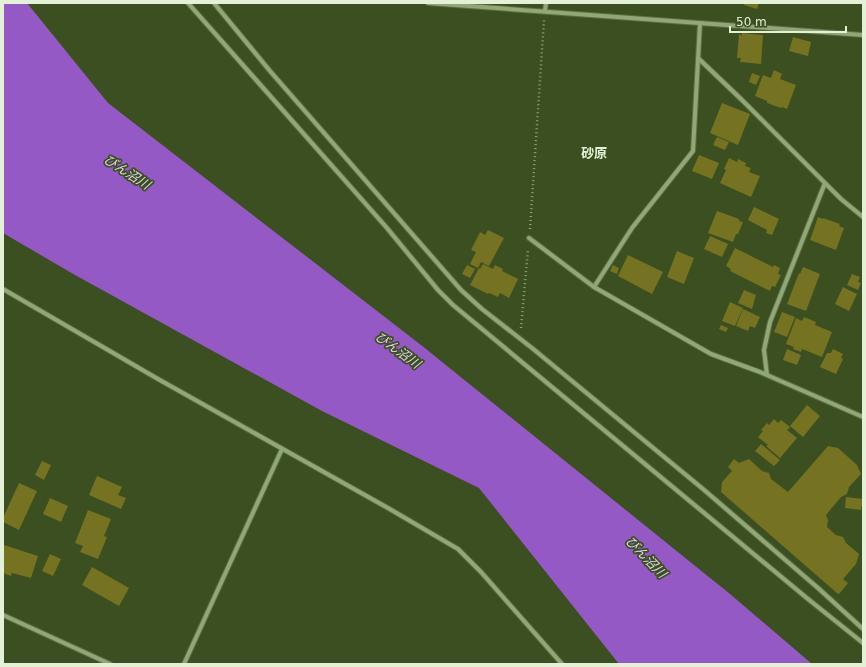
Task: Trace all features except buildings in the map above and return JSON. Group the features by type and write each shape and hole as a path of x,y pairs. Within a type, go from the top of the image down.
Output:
{"street":[{"path":"188,3 386,228 438,290 453,305 863,643"},
{"path":"214,3 295,99 461,290 482,309 702,489 818,588 863,629"},
{"path":"428,3 863,35"},
{"path":"545,11 546,3"},
{"path":"594,286 632,228 693,151 700,23"},
{"path":"698,58 840,199 863,217"},
{"path":"767,375 764,350 770,322 825,183"},
{"path":"529,238 594,286 711,354 767,375 863,417"},
{"path":"3,289 158,380 388,508 458,549 467,556 562,664"},
{"path":"184,664 282,450"},
{"path":"3,615 110,664"}],"path":[{"path":"520,339 529,238 545,11"}],"water":[{"name":"びん沼川","path":"3,3 27,3 108,103 421,345 730,594 812,664 619,664 479,488 322,411 75,275 3,233"}],"district":[{"name":"砂原","path":"594,153"}]}
